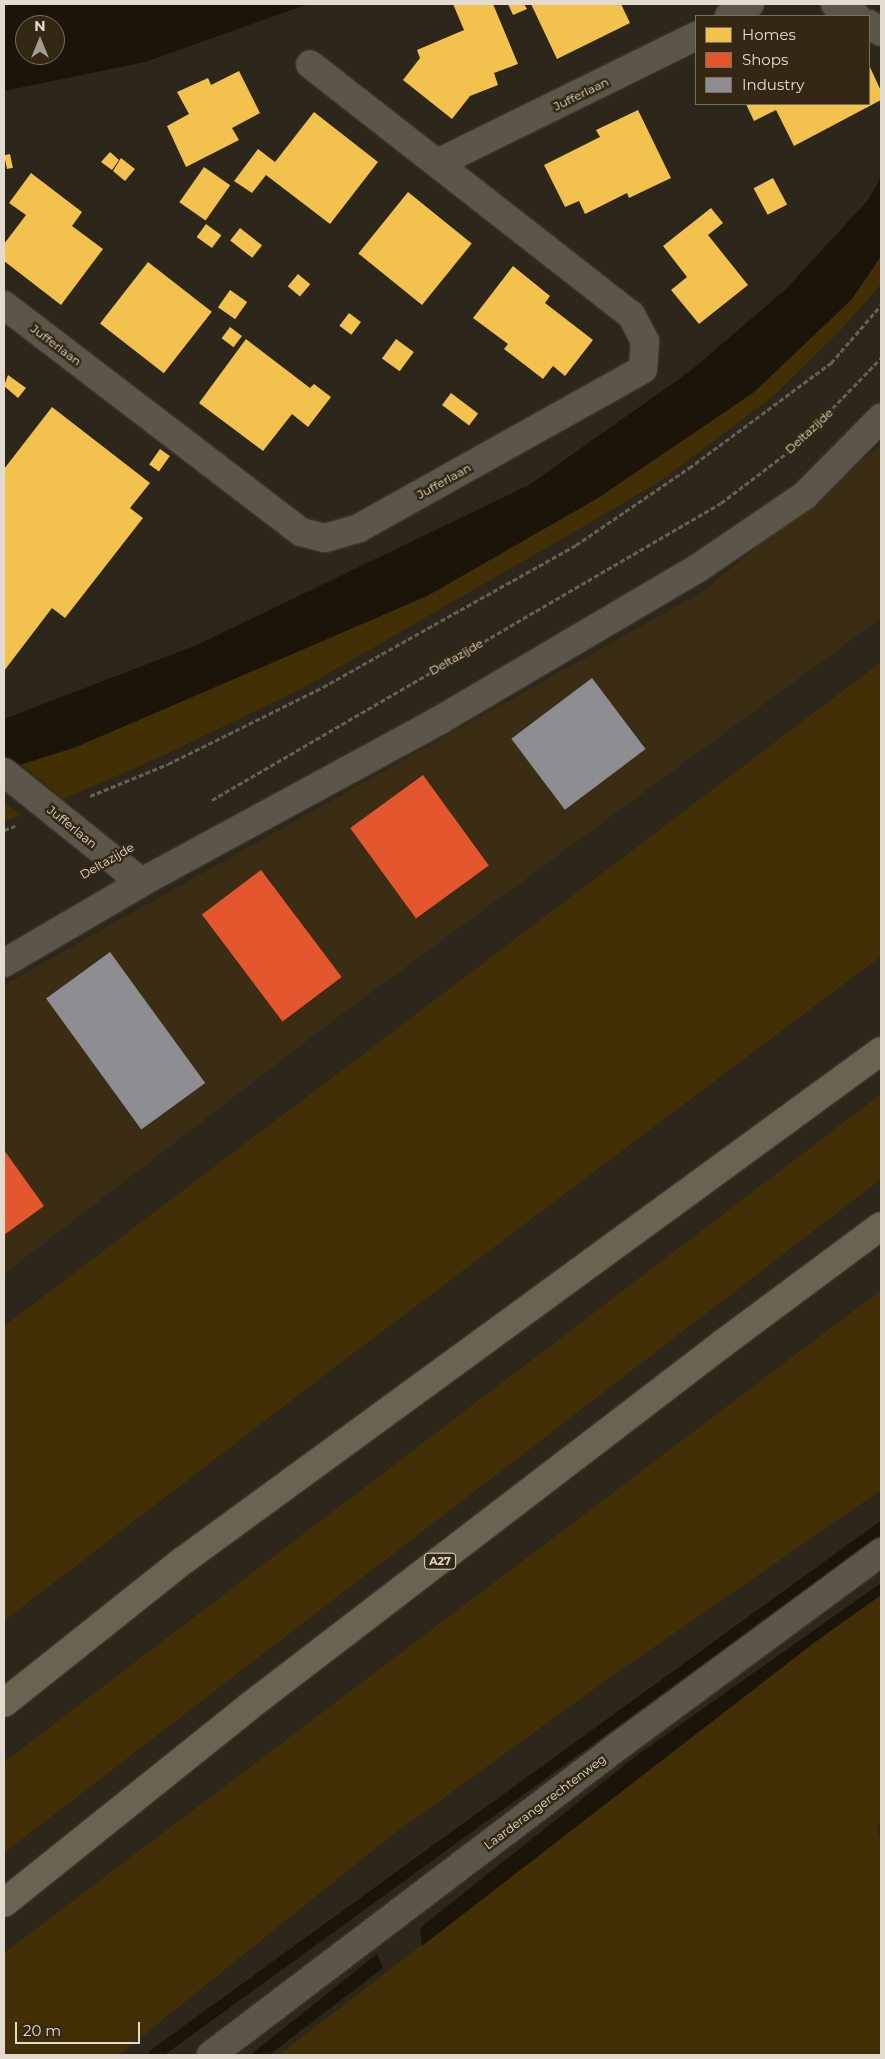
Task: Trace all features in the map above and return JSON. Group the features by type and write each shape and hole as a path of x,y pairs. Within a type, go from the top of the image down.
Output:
{"highway":[{"path":"4,1703 184,1560 881,1051"},
{"name":"A27","path":"4,1903 263,1696 722,1344 881,1226"}],"street":[{"path":"731,15 750,4"},
{"path":"835,4 854,15"},
{"path":"870,25 881,32"},
{"name":"Jufferlaan","path":"438,163 695,36"},
{"name":"Jufferlaan","path":"4,305 301,532 325,538 359,528 642,369 645,341 632,315 310,64"},
{"path":"4,962 141,882 440,720 698,568 804,496 881,418"},
{"name":"Jufferlaan","path":"4,772 141,882"},
{"name":"Laarderangerechtenweg","path":"211,2055 621,1744 881,1552"}],"path":[{"path":"4,830 46,806 168,764 323,687 576,545 690,468 831,363 881,304"},
{"name":"Deltazijde","path":"206,804 721,502 796,446 881,358"}],"shaded area":[{"path":"4,4 308,4 145,62 4,91"},
{"path":"881,177 881,256 852,299 754,392 598,498 427,596 76,747 4,770 4,719 197,645 529,485 689,372 786,289 869,199"},
{"path":"881,256 881,284 840,331 772,397 662,480 574,532 303,688 160,757 63,799 21,764 76,747 427,596 598,498 754,392 852,299"},
{"path":"881,444 881,618 339,1016 4,1274 4,985 702,592"},
{"path":"881,662 881,956 331,1370 4,1621 4,1326"},
{"path":"4,802 22,815 4,821"},
{"path":"881,1094 881,1179 4,1853 4,1762"},
{"path":"881,1290 881,1490 605,1681 387,1839 119,2055 4,2055 4,1953"},
{"path":"881,1583 881,1595 815,1642 422,1946 420,1928 636,1756"},
{"path":"881,1595 881,1821 876,1829 881,1837 881,2055 279,2055 815,1642"},
{"path":"377,1954 383,1968 269,2055 250,2055"}],"building: Homes":[{"path":"453,4 493,4 518,64 494,73 498,85 470,96 452,119 403,80 420,58 417,50 464,30"},
{"path":"508,4 524,4 527,9 513,15"},
{"path":"531,4 621,4 630,23 557,59"},
{"path":"870,67 881,91 881,100 794,146 776,110 754,121 746,105 870,105"},
{"path":"239,71 260,113 232,128 239,140 186,167 167,126 189,114 177,92 208,78 211,85"},
{"path":"638,110 671,178 629,198 627,193 585,214 579,201 565,207 544,165 600,137 596,130"},
{"path":"314,112 378,162 330,224 266,175 252,193 234,181 258,149 275,162"},
{"path":"110,152 119,160 112,170 101,162"},
{"path":"10,154 13,168 7,169 4,155"},
{"path":"121,158 135,169 125,181 113,171"},
{"path":"204,167 230,185 206,221 179,202"},
{"path":"31,173 82,212 72,226 103,249 61,305 4,261 4,244 26,215 9,203"},
{"path":"773,178 787,204 768,215 754,188"},
{"path":"408,192 472,244 422,305 358,253"},
{"path":"711,208 723,223 708,235 748,285 699,324 671,290 687,277 663,246"},
{"path":"206,224 221,235 212,248 197,237"},
{"path":"240,228 262,245 252,258 230,241"},
{"path":"148,262 212,312 164,373 100,323"},
{"path":"513,266 550,296 545,303 593,340 565,376 553,366 543,379 504,349 508,344 473,318"},
{"path":"298,274 310,284 300,297 288,286"},
{"path":"230,290 247,302 235,319 218,307"},
{"path":"349,313 361,322 351,335 339,326"},
{"path":"230,327 242,336 234,347 222,338"},
{"path":"246,339 310,388 314,384 331,397 308,427 292,414 263,451 199,403"},
{"path":"396,339 414,352 400,371 382,358"},
{"path":"8,375 26,388 18,398 4,386"},
{"path":"451,393 478,413 469,425 442,405"},
{"path":"52,407 150,483 130,508 143,518 65,618 52,608 4,671 4,469"},
{"path":"160,449 170,456 159,471 149,465"}],"building: Shops":[{"path":"423,775 489,866 416,919 350,828"},
{"path":"261,870 342,977 283,1022 202,915"},
{"path":"4,1150 44,1206 4,1235"}],"building: Industry":[{"path":"592,678 646,749 565,810 511,739"},
{"path":"110,952 205,1083 141,1129 46,998"}],"waterway":[{"path":"154,2055 881,1528"}]}
